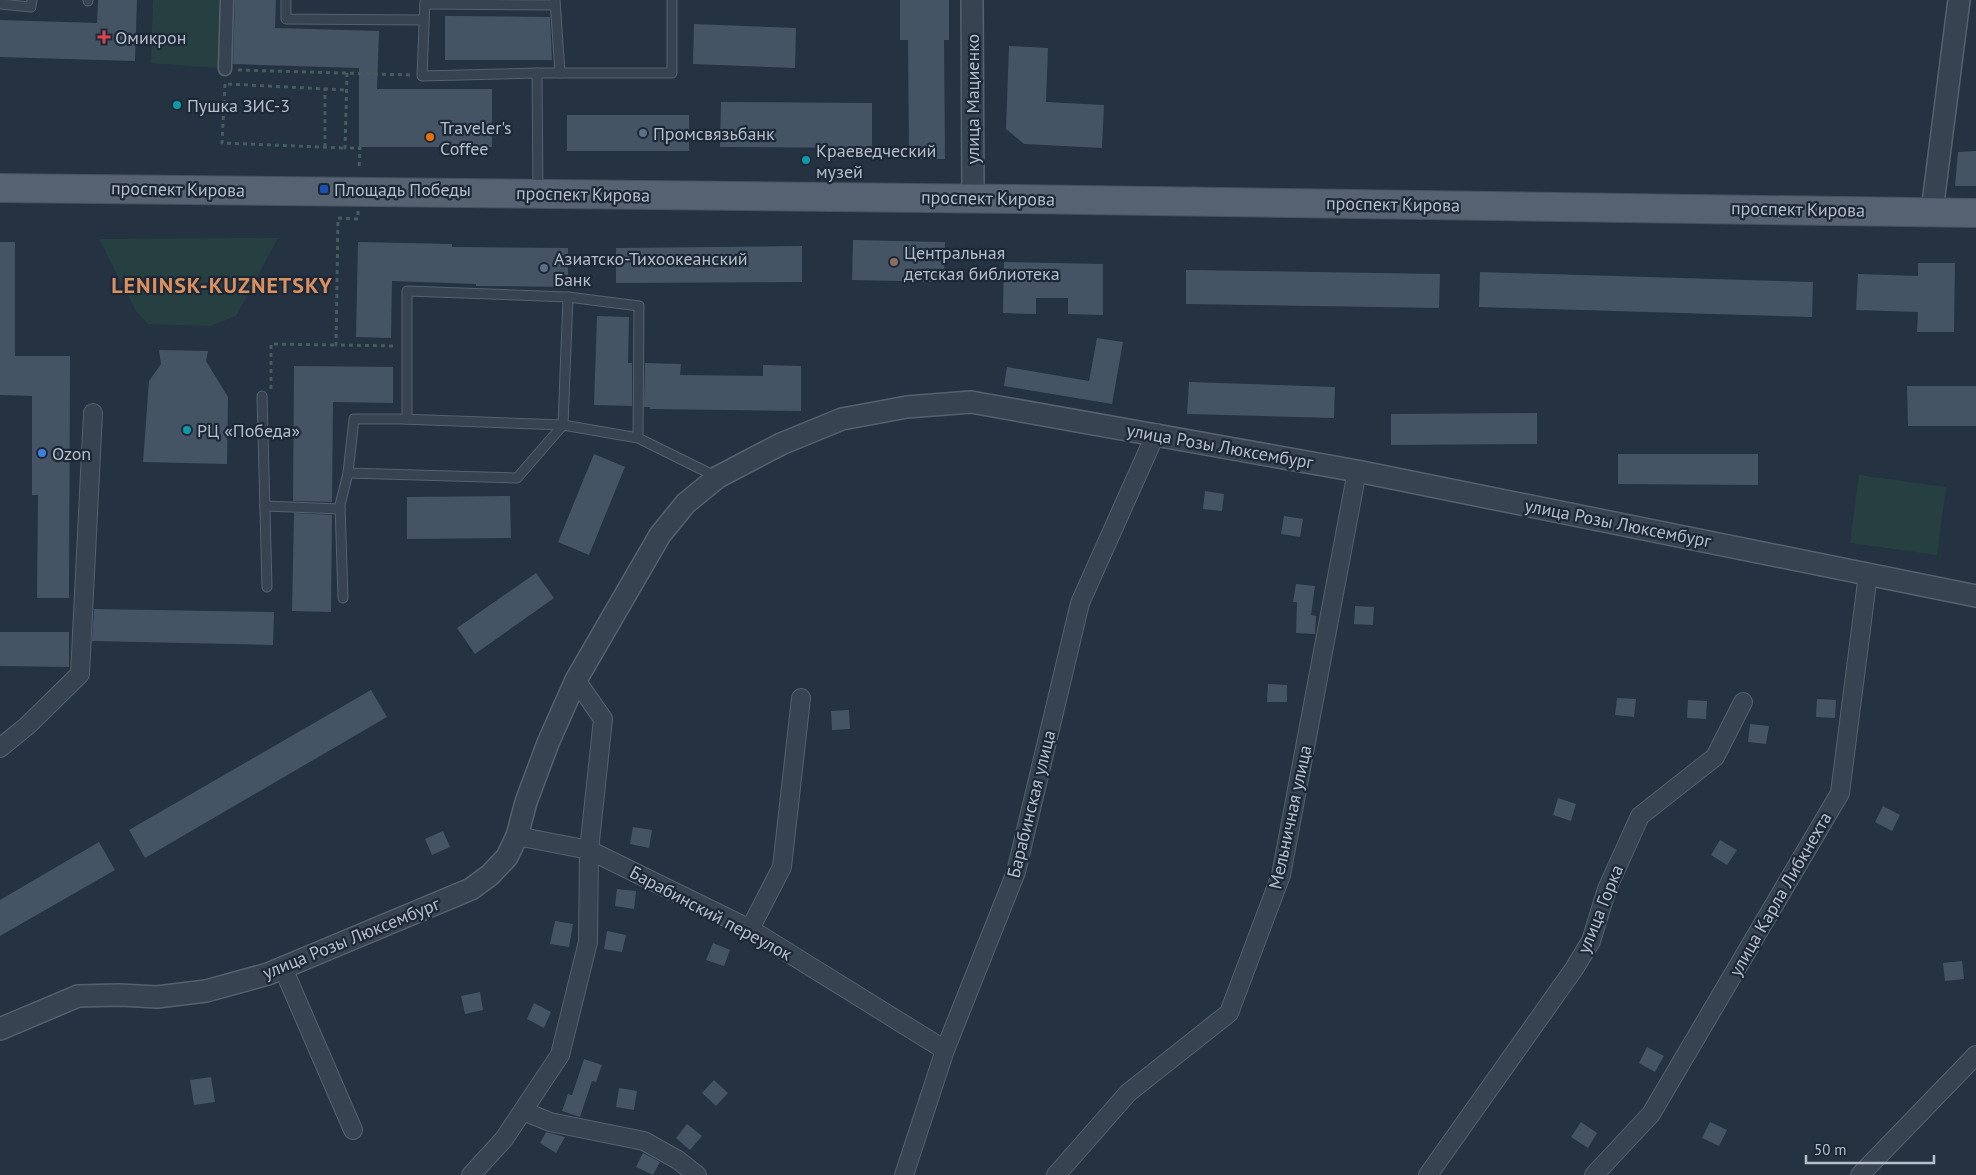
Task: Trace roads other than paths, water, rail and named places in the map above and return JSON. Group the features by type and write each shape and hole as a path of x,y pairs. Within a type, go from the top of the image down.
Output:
{"main road":[{"name":"проспект Кирова","path":"0,188 973,198 1976,213"}],"street":[{"path":"225,69 227,0"},
{"name":"улица Мациенко","path":"972,0 973,198"},
{"path":"1932,211 1959,0"},
{"name":"улица Розы Люксембург","path":"0,1029 78,996 120,995 157,998 198,992 268,974 471,888 490,875 507,857 517,836 526,802 548,743 576,680 660,535 686,502 718,477 781,444 842,419 907,407 971,402 1156,433 1358,471 1976,596"},
{"path":"0,748 27,726 80,674 93,413"},
{"name":"Барабинская улица","path":"904,1175 945,1050 1016,872 1080,603 1156,433"},
{"name":"Мельничная улица","path":"1056,1175 1128,1093 1229,1013 1281,875 1358,471"},
{"name":"улица Карла Либкнехта","path":"1594,1175 1651,1114 1840,793 1868,574"},
{"path":"472,1175 504,1140 560,1055 588,942 589,850 603,719 576,680"},
{"path":"750,929 782,867 801,698"},
{"name":"улица Горка","path":"1428,1175 1574,969 1591,940 1606,889 1640,816 1715,758 1743,702"},
{"name":"Барабинский переулок","path":"517,836 589,850 750,929 945,1050"},
{"path":"283,968 353,1130"},
{"path":"1860,1175 1976,1055"},
{"path":"523,1111 550,1122 644,1141 678,1160 697,1175"}],"lane":[{"path":"0,4 31,7 32,0"},
{"path":"286,0 286,18 423,20"},
{"path":"560,72 555,3 425,2 422,76 560,72 672,73 672,0"},
{"path":"537,73 538,193"},
{"path":"407,419 407,291 568,297 639,306 638,438"},
{"path":"348,473 517,478 563,426 568,297"},
{"path":"262,396 267,587"},
{"path":"343,598 340,509 348,473 354,419 407,419 563,426 638,438 718,477"},
{"path":"265,506 340,509"}],"place":[{"name":"Омикрон","path":"104,37"},
{"name":"Пушка ЗИС-3","path":"177,105"},
{"name":"Промсвязьбанк","path":"643,133"},
{"name":"Traveler's Coffee","path":"430,137"},
{"name":"Краеведческий музей","path":"806,160"},
{"name":"Площадь Победы","path":"324,189"},
{"name":"Центральная детская библиотека","path":"894,262"},
{"name":"Азиатско-Тихоокеанский Банк","path":"544,268"},
{"name":"РЦ «Победа»","path":"187,430"},
{"name":"Ozon","path":"42,453"}],"district":[{"name":"LENINSK-KUZNETSKY","path":"222,285"}]}
